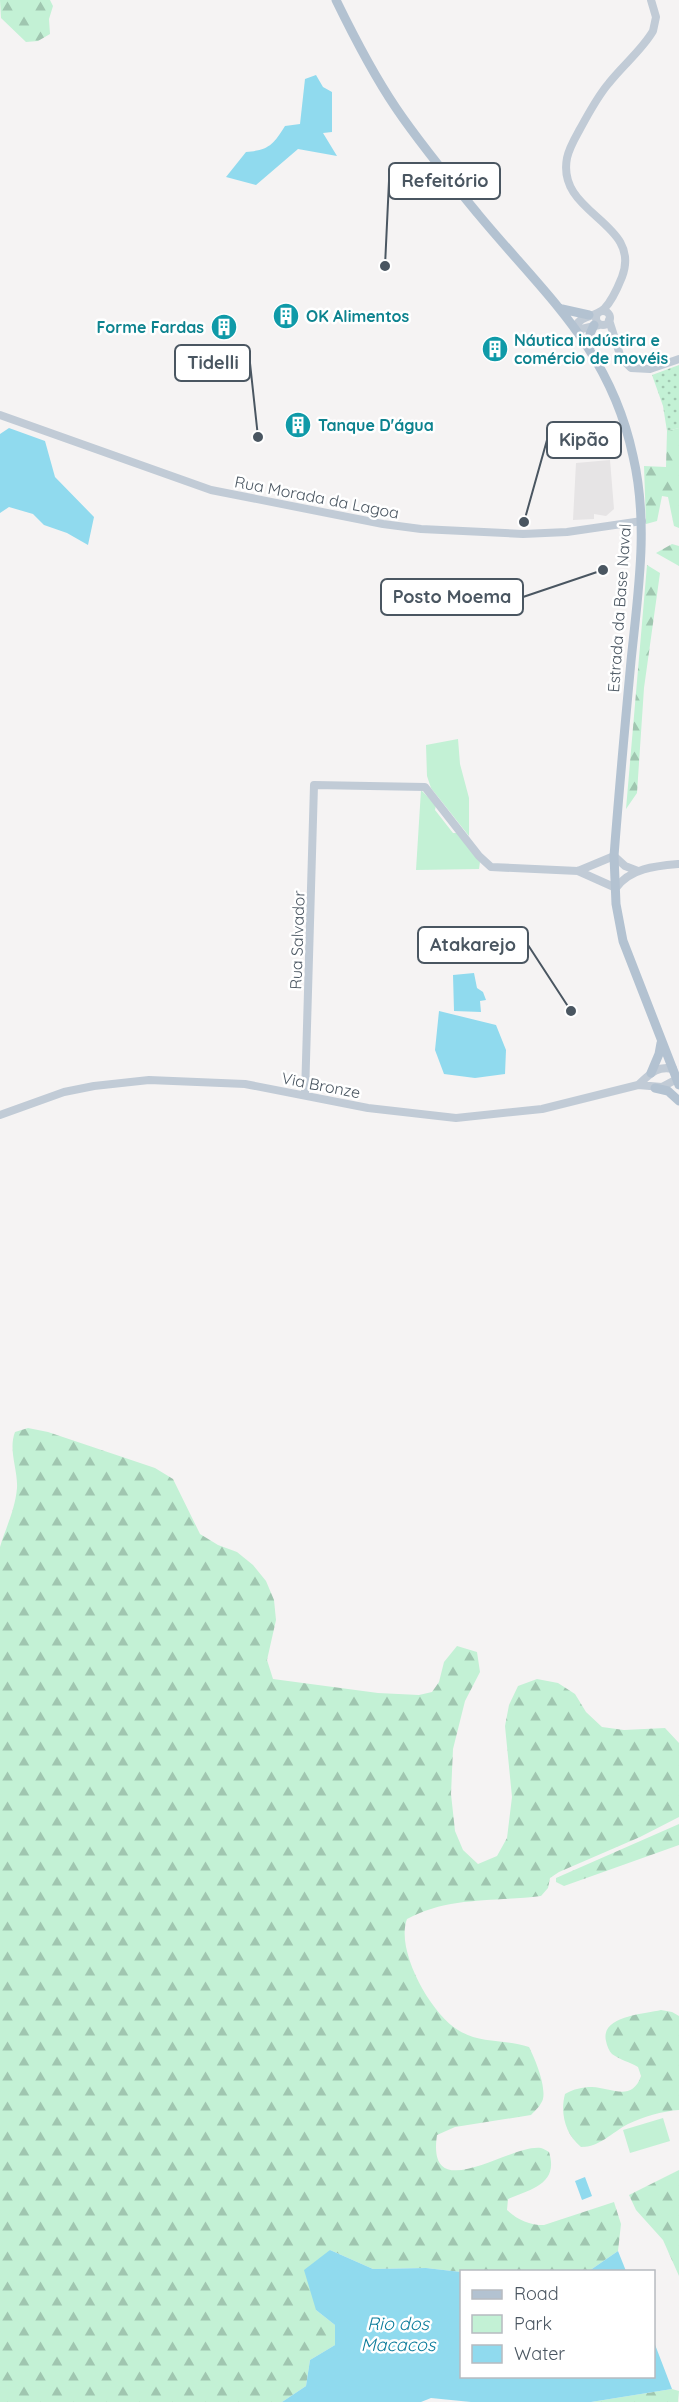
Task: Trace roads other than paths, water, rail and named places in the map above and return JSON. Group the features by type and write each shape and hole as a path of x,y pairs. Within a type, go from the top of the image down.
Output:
{"main road":[{"name":"Estrada da Base Naval","path":"336,0 371,68 405,121 479,215 561,308 590,348 619,407 634,457 642,521 641,561 614,856 616,904 623,941 677,1076"},
{"path":"561,308 593,314"},
{"path":"590,348 590,334 598,325"},
{"path":"630,473 639,492"},
{"path":"651,1073 660,1054 661,1040"},
{"path":"655,1088 668,1091 679,1101"}],"street":[{"path":"651,0 657,16 653,31 596,99 567,154 567,177 575,195 594,216 616,234 625,250 624,271 610,302 609,318 621,358 630,368 650,369 679,359"},
{"path":"593,314 610,302"},
{"path":"576,329 580,319 593,314 606,312 609,318"},
{"path":"593,314 598,325 612,333"},
{"path":"576,329 606,324 609,318"},
{"name":"Rua Morada da Lagoa","path":"0,415 211,490 383,524 421,529 523,534 567,532 642,521"},
{"name":"Rua Salvador","path":"305,1095 315,785 425,787 478,856 491,867 578,871"},
{"path":"578,871 614,856 625,866 638,871"},
{"path":"603,859 597,872 599,879 605,885"},
{"path":"578,871 616,888 625,878 638,871 679,864"},
{"path":"651,1073 661,1068 677,1076 665,1086 655,1088"},
{"name":"Via Bronze","path":"638,1085 651,1073"},
{"name":"Via Bronze","path":"0,1115 64,1092 148,1080 245,1084 368,1108 456,1118 542,1109 638,1085 655,1088"}],"water":[{"path":"316,75 323,87 332,92 332,132 323,133 337,156 298,149 256,185 226,177 246,152 265,148 277,138 285,126 300,124 305,79"},
{"path":"9,428 45,441 55,477 94,517 88,545 67,533 44,525 33,514 9,507 0,513 0,434"},
{"path":"474,973 477,988 483,992 486,1000 480,1001 481,1012 454,1011 453,975"},
{"path":"439,1011 496,1025 506,1050 505,1074 475,1078 444,1074 435,1050"},
{"path":"585,2177 592,2196 582,2200 575,2181"},
{"name":"Rio dos Macacos","path":"330,2250 373,2269 426,2268 460,2272 460,2378 655,2378 655,2345 672,2389 591,2402 471,2402 431,2398 421,2402 282,2402 306,2386 310,2360 335,2345 335,2325 316,2310 304,2270"},
{"path":"618,2251 626,2270 590,2270"}],"place":[{"name":"Refeitório","path":"385,266"},
{"name":"OK Alimentos","path":"286,316"},
{"name":"Forme Fardas","path":"224,327"},
{"name":"Náutica indústira e comércio de movéis","path":"495,349"},
{"name":"Tanque D'água","path":"298,425"},
{"name":"Tidelli","path":"258,437"},
{"name":"Kipão","path":"524,522"},
{"name":"Posto Moema","path":"603,570"},
{"name":"Atakarejo","path":"571,1011"}]}
